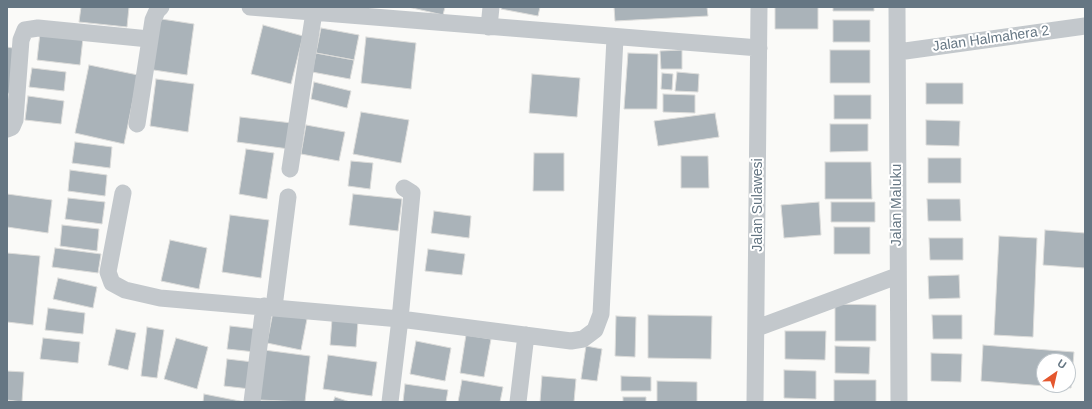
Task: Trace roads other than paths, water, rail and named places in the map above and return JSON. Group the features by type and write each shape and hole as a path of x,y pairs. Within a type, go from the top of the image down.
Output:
{"street":[{"path":"137,124 149,39 155,15 161,7"},
{"path":"250,7 615,38 758,48"},
{"path":"489,27 491,7"},
{"name":"Jalan Sulawesi","path":"755,402 757,328 759,7"},
{"name":"Jalan Maluku","path":"897,7 897,276 899,402"},
{"path":"290,169 314,12"},
{"name":"Jalan Halmahera 2","path":"898,52 1085,26"},
{"path":"7,129 12,127 15,120 21,40 25,30 38,28 149,39"},
{"path":"123,193 108,272 110,280 114,285 131,292 153,297 269,306 400,319 571,341 583,339 595,330 601,314 615,38"},
{"path":"390,402 400,319 412,193 404,188"},
{"path":"252,402 288,197"},
{"path":"757,328 897,276"},
{"path":"518,402 526,335"}]}
